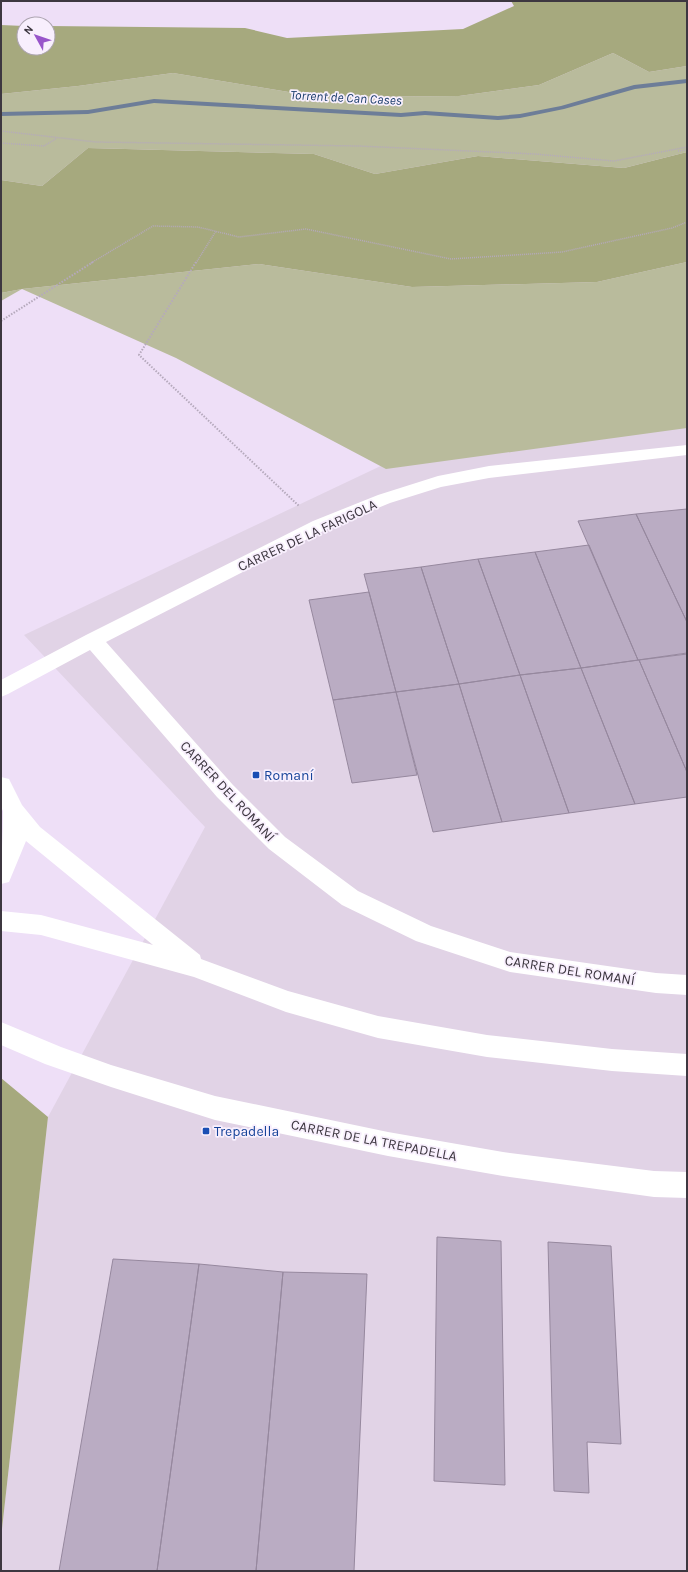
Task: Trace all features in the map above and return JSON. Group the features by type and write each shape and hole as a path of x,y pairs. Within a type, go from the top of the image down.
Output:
{"street":[{"name":"CARRER DE LA FARIGOLA","path":"1,689 93,640 320,525 384,499 438,482 489,472 687,450"},
{"name":"CARRER DEL ROMANÍ","path":"93,640 225,791 277,843 350,898 424,934 510,962 656,983 687,985"},
{"name":"CARRER DE LA FARIGOLA","path":"1,705 21,678"},
{"path":"1,784 14,811 32,833 196,967"},
{"path":"1,875 15,842 14,811"},
{"path":"1,921 41,925 196,967 286,1001 378,1027 487,1046 612,1060 687,1065"},
{"name":"CARRER DE LA TREPADELLA","path":"1,1034 54,1056 110,1076 215,1108 388,1144 503,1164 654,1184 687,1185"}],"path":[{"path":"1,131 96,142 359,146 535,154 614,161 687,147"},
{"path":"1,143 44,146 57,138"},
{"path":"672,151 687,150"},
{"path":"1,322 131,238 153,226 198,227 239,237 306,229 450,258 562,252 672,228 687,222"},
{"path":"216,231 139,355 320,525"}],"shaded area":[{"path":"687,427 687,1571 1,1571 1,1538 48,1117 205,827 24,635 387,463"}],"green space":[{"path":"511,1 687,1 687,66 649,72 613,53 539,85 459,96 319,97 173,73 78,86 1,94 1,25 16,26 16,56 56,56 56,26 245,28 287,38 463,29 514,6"},
{"path":"613,53 649,72 687,66 687,152 624,168 478,156 375,174 314,154 88,148 42,186 1,180 1,94 78,86 173,73 319,97 459,96 539,85"},
{"path":"88,148 314,154 375,174 478,156 624,168 687,152 687,262 597,282 412,287 259,264 22,289 1,293 1,180 42,186"},
{"path":"687,262 687,428 386,469 176,358 22,289 259,264 412,287 597,282"},
{"path":"22,289 1,301 1,293"},
{"path":"1,1078 48,1117 1,1538"}],"building":[{"path":"687,509 687,622 636,514"},
{"path":"636,514 687,622 687,653 638,660 578,521"},
{"path":"589,545 638,660 581,668 535,552"},
{"path":"535,552 581,668 520,675 478,559"},
{"path":"478,559 520,675 459,684 421,567"},
{"path":"421,567 459,684 396,692 364,574"},
{"path":"369,592 396,692 333,700 309,600"},
{"path":"687,654 687,772 639,660"},
{"path":"639,660 687,772 687,797 635,804 581,668"},
{"path":"581,668 635,804 569,813 520,675"},
{"path":"520,675 569,813 502,822 459,684"},
{"path":"459,684 502,822 433,832 396,692"},
{"path":"396,692 417,775 352,783 333,700"},
{"path":"437,1237 501,1241 505,1485 434,1481"},
{"path":"548,1242 611,1246 621,1444 587,1442 589,1493 554,1491"},
{"path":"113,1259 199,1264 157,1571 59,1571"},
{"path":"199,1264 283,1272 256,1571 157,1571"},
{"path":"283,1272 367,1274 354,1571 256,1571"}],"waterway":[{"name":"Torrent de Can Cases","path":"1,114 88,112 154,101 401,115 425,113 498,118 520,116 562,108 634,87 687,81"}],"place":[{"name":"Romaní","path":"256,775"},
{"name":"Trepadella","path":"206,1131"}]}
